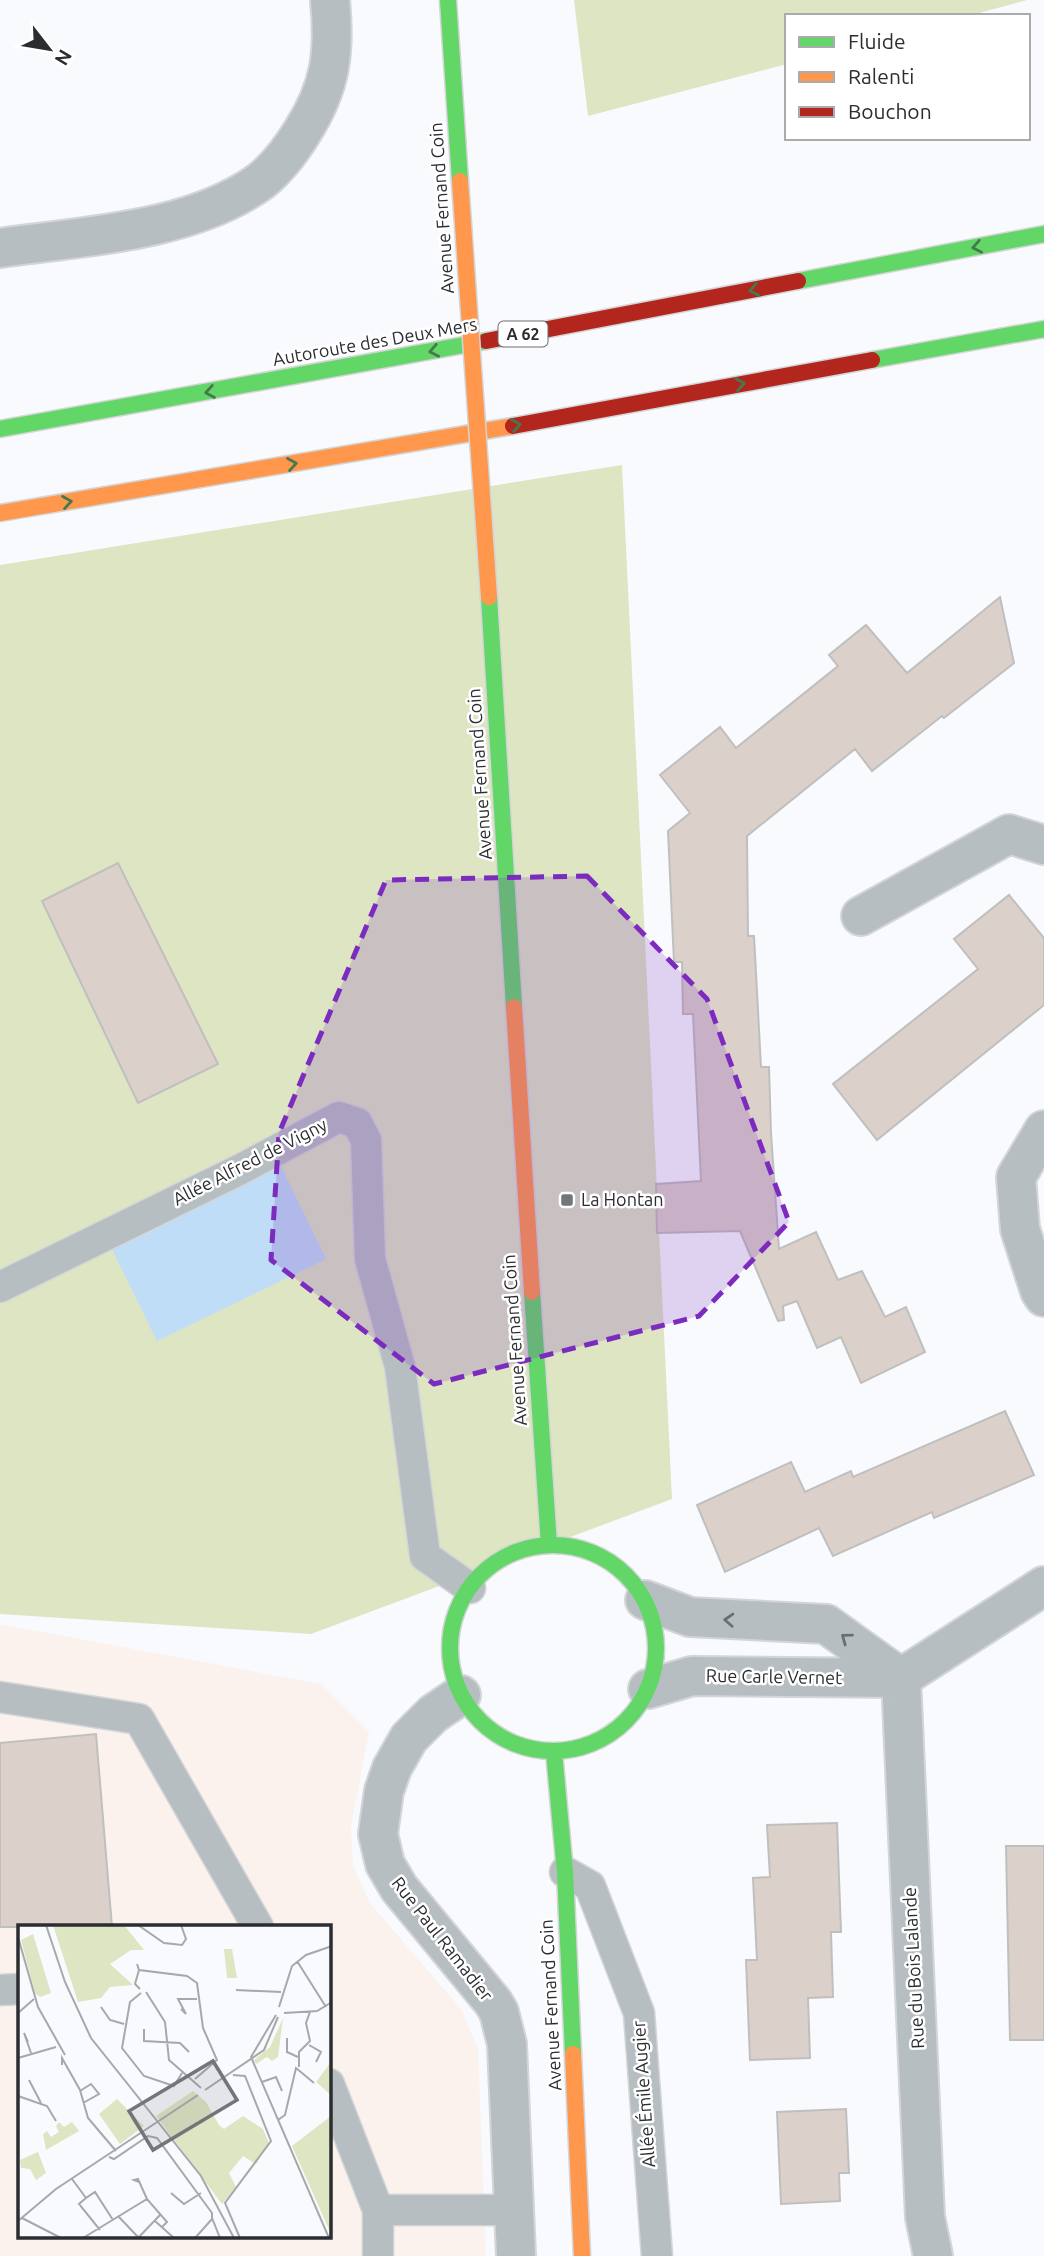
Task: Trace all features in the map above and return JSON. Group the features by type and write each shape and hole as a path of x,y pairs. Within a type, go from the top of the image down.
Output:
{"main road":[{"name":"Avenue Fernand Coin","path":"448,0 549,1545"},
{"name":"Autoroute des Deux Mers","path":"0,429 385,360 1044,234"},
{"path":"0,513 397,447 1044,329"},
{"path":"549,1545 579,1548 606,1559 628,1577 645,1601 655,1630 656,1659 648,1689 632,1714 610,1734 583,1747 554,1752 526,1748 500,1737 478,1718 461,1695 453,1674 450,1651 452,1629 459,1607 470,1587 492,1565 519,1551 549,1545"},
{"name":"Avenue Fernand Coin","path":"554,1752 565,1872 582,2256"}],"street":[{"path":"0,248 139,228 180,219 224,203 263,179 294,145 325,87 331,64 330,0"},
{"path":"861,916 1009,834 1044,845"},
{"path":"1044,1130 1016,1177 1020,1229 1044,1297"},
{"path":"901,1678 1044,1586"},
{"name":"Rue Carle Vernet","path":"645,1601 690,1618 826,1624 901,1678"},
{"name":"Rue Carle Vernet","path":"648,1689 692,1676 901,1678"},
{"name":"Rue du Bois Lalande","path":"901,1678 925,2217 933,2256"},
{"name":"Rue Paul Ramadier","path":"461,1695 433,1714 409,1738 392,1768 384,1791 378,1834 385,1864 399,1888 484,1990 499,2012 507,2044 516,2256"}],"lane":[{"name":"Allée Alfred de Vigny","path":"0,1287 339,1117 358,1123 366,1140 370,1259 400,1367 425,1556 470,1587"},
{"path":"0,1697 139,1719 257,1925"},
{"name":"Allée Émile Augier","path":"565,1872 590,1886 639,2013 657,2256"},
{"path":"0,1990 18,1989"},
{"path":"331,2089 378,2210 378,2256"},
{"path":"378,2210 514,2210"}],"highlighted area":[{"path":"587,876 707,999 789,1222 699,1316 434,1384 271,1260 279,1133 386,880"}],"shaded area":[{"path":"0,1624 321,1684 369,1732 351,1826 353,1865 369,1902 461,2009 478,2049 486,2256 0,2256"}],"green space":[{"path":"574,0 1027,0 975,14 785,14 785,65 588,116"},
{"path":"622,465 672,1499 311,1634 0,1614 0,565"}],"water":[{"path":"281,1166 326,1259 157,1341 112,1249"}],"building":[{"path":"1000,597 1014,663 872,771 855,749 747,836 748,936 754,936 761,1067 769,1067 779,1249 816,1232 838,1280 862,1271 885,1317 906,1307 925,1352 861,1383 841,1337 817,1348 797,1301 783,1306 784,1320 778,1321 740,1231 657,1233 656,1184 701,1181 693,1014 683,1014 682,962 674,962 668,831 690,813 660,775 720,727 736,748 838,666 829,655 866,625 907,673"},
{"path":"118,863 218,1064 138,1103 42,901"},
{"path":"1009,895 1044,938 1044,1005 877,1140 833,1084 978,969 954,939"},
{"path":"1005,1411 1034,1475 934,1518 932,1512 833,1556 819,1528 725,1572 697,1505 791,1462 805,1492 851,1471 853,1477"},
{"path":"96,1734 112,1925 0,1927 0,1743"},
{"path":"837,1823 841,1932 831,1932 833,1997 808,1998 810,2058 750,2060 746,1960 757,1960 753,1878 770,1877 767,1825"},
{"path":"1006,1846 1044,1846 1044,2040 1010,2040"},
{"path":"846,2109 849,2173 839,2173 840,2201 781,2204 777,2112"}],"traffic: fast":[{"path":"448,0 460,181"},
{"path":"798,281 1044,234"},
{"path":"872,360 1044,329"},
{"path":"0,429 486,341"},
{"path":"489,597 514,1007"},
{"path":"532,1292 549,1545"},
{"path":"553,1545 592,1553 626,1575 648,1609 656,1648 648,1687 626,1721 592,1743 553,1751 514,1743 480,1721 458,1687 450,1648 458,1609 480,1575 514,1553 553,1545"},
{"path":"554,1752 565,1872 573,2054"}],"traffic: slow":[{"path":"460,181 489,597"},
{"path":"0,513 513,426"},
{"path":"514,1007 532,1292"},
{"path":"573,2054 582,2256"}],"traffic: jam":[{"path":"486,341 798,281"},
{"path":"513,426 872,360"}],"place":[{"name":"La Hontan","path":"567,1200"}]}
